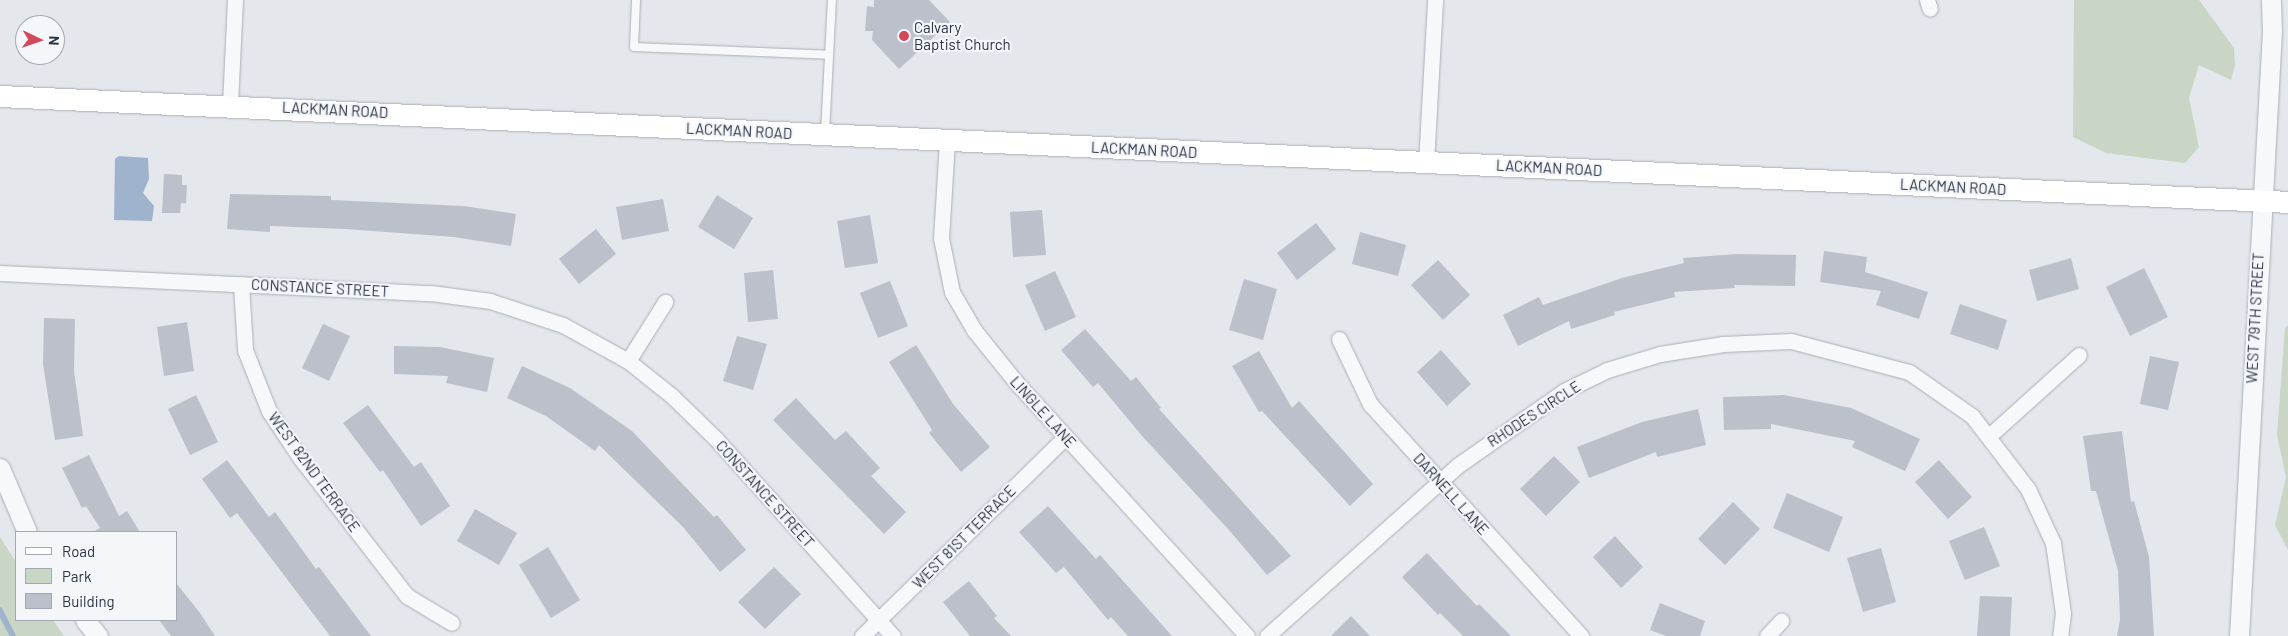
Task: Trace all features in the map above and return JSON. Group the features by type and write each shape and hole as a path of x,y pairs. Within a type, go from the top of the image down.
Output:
{"main road":[{"name":"LACKMAN ROAD","path":"0,96 230,105 947,141 2288,202"}],"street":[{"path":"230,105 235,0"},
{"path":"1426,162 1435,0"},
{"name":"WEST 79TH STREET","path":"2239,636 2272,31 2271,0"},
{"name":"LINGLE LANE","path":"947,141 941,238 952,292 974,330 1065,436 1246,636"},
{"name":"CONSTANCE STREET","path":"0,273 431,293 490,301 563,325 628,361 672,396 716,439 893,636"},
{"name":"WEST 82ND TERRACE","path":"241,284 245,350 269,411 301,459 407,596 452,622"},
{"path":"628,361 665,302"},
{"name":"DARNELL LANE","path":"1339,340 1370,404 1581,636"},
{"name":"RHODES CIRCLE","path":"1267,636 1440,481 1508,427 1564,391 1607,370 1660,354 1723,344 1791,341 1909,372 1972,416 1990,436 2028,489 2053,544 2063,613 2060,636"},
{"path":"1990,436 2079,355"},
{"name":"WEST 81ST TERRACE","path":"862,636 880,622 1065,436"},
{"path":"0,468 27,531"},
{"path":"86,621 98,636"},
{"path":"1767,636 1781,621"}],"lane":[{"path":"636,0 634,47 829,54"},
{"path":"825,135 832,0"}],"green space":[{"path":"2074,0 2199,0 2234,48 2235,65 2231,80 2199,65 2189,98 2199,147 2185,163 2106,153 2073,137"},
{"path":"2288,325 2288,550 2275,525 2286,477 2277,435 2285,328"},
{"path":"0,537 15,560 15,621 54,621 64,636 0,636"}],"water":[{"path":"119,156 148,158 149,179 143,193 154,206 152,221 114,220 115,159"}],"building":[{"name":"Calvary Baptist Church","path":"874,0 929,0 950,22 899,69 872,40 873,31 865,31 867,6 874,7"},
{"path":"164,174 182,175 182,185 187,185 186,203 181,203 180,213 162,213"},
{"path":"230,194 331,196 331,200 464,206 516,214 511,246 454,237 345,229 270,226 270,232 227,229"},
{"path":"717,195 753,218 734,249 698,227"},
{"path":"663,199 669,231 622,240 616,207"},
{"path":"1042,210 1046,255 1013,257 1010,212"},
{"path":"870,215 878,263 845,268 837,221"},
{"path":"1316,223 1336,249 1297,280 1277,253"},
{"path":"596,229 616,254 579,284 559,259"},
{"path":"1360,232 1406,245 1398,276 1352,264"},
{"path":"1824,251 1867,257 1865,272 1928,292 1919,319 1876,305 1881,291 1820,282"},
{"path":"1737,254 1796,255 1795,286 1734,285 1735,288 1674,292 1675,297 1614,312 1615,315 1571,329 1569,321 1518,346 1503,315 1539,297 1543,305 1622,278 1684,263 1683,258"},
{"path":"2071,258 2079,289 2037,301 2029,270"},
{"path":"1438,260 1470,295 1443,320 1411,285"},
{"path":"2144,268 2168,317 2130,336 2106,287"},
{"path":"773,270 778,319 748,322 744,273"},
{"path":"1055,271 1076,317 1045,331 1025,285"},
{"path":"1244,279 1277,289 1263,340 1229,330"},
{"path":"890,281 908,326 878,338 860,293"},
{"path":"1960,304 2007,320 1998,350 1950,334"},
{"path":"44,318 75,319 74,371 83,436 55,440 43,364"},
{"path":"187,322 194,371 164,376 157,327"},
{"path":"323,324 350,336 329,381 302,368"},
{"path":"1085,329 1131,381 1136,377 1161,408 1159,409 1291,556 1267,575 1229,530 1143,437 1098,383 1093,387 1061,350"},
{"path":"737,336 767,344 753,390 723,381"},
{"path":"916,345 953,404 990,447 961,472 929,433 932,430 889,362"},
{"path":"394,346 440,347 494,358 487,392 446,383 448,376 394,374"},
{"path":"1441,350 1471,384 1447,406 1417,372"},
{"path":"1259,351 1292,408 1299,401 1373,484 1350,506 1262,411 1259,412 1232,366"},
{"path":"2150,356 2179,362 2168,410 2140,404"},
{"path":"522,366 570,388 632,431 714,517 717,515 746,550 720,572 683,527 599,445 595,451 546,416 507,398"},
{"path":"196,395 218,442 190,455 168,409"},
{"path":"1784,395 1851,408 1920,439 1905,471 1852,447 1855,441 1771,424 1771,429 1724,430 1723,397"},
{"path":"796,398 835,440 846,431 880,468 871,476 906,512 884,534 773,420"},
{"path":"368,405 414,467 421,462 450,506 421,526 383,470 380,472 343,423"},
{"path":"1698,409 1706,445 1657,457 1656,452 1589,478 1577,447 1642,422"},
{"path":"2122,431 2131,502 2134,501 2149,557 2154,636 2117,636 2120,619 2118,571 2096,491 2091,491 2083,436"},
{"path":"89,455 119,516 127,511 139,531 95,531 100,528 86,506 82,508 62,468"},
{"path":"1554,456 1580,482 1546,516 1520,489"},
{"path":"227,460 269,517 275,512 316,569 319,567 371,636 330,636 237,513 230,518 202,479"},
{"path":"1939,460 1972,497 1948,519 1915,482"},
{"path":"1787,493 1843,517 1829,552 1773,528"},
{"path":"1733,502 1760,529 1725,565 1698,539"},
{"path":"1048,506 1096,559 1100,555 1172,636 1128,636 1111,617 1108,620 1064,567 1056,573 1019,532"},
{"path":"475,509 517,533 499,565 457,541"},
{"path":"1984,527 2000,566 1965,580 1949,541"},
{"path":"1615,536 1643,567 1621,588 1593,557"},
{"path":"548,547 580,600 551,618 519,565"},
{"path":"1881,548 1896,602 1863,612 1847,558"},
{"path":"1427,553 1477,606 1479,604 1511,636 1463,636 1440,613 1438,615 1402,577"},
{"path":"774,567 801,594 765,629 738,602"},
{"path":"969,581 997,616 994,618 1011,636 970,636 943,602"},
{"path":"178,586 215,636 171,636 160,621 178,621"},
{"path":"1980,596 2012,597 2010,636 1977,636"},
{"path":"1660,603 1705,621 1700,636 1666,636 1650,630"},
{"path":"1351,616 1370,636 1331,636"}],"waterway":[{"path":"0,610 13,636"}],"place":[{"name":"Calvary Baptist Church","path":"904,36"}]}
